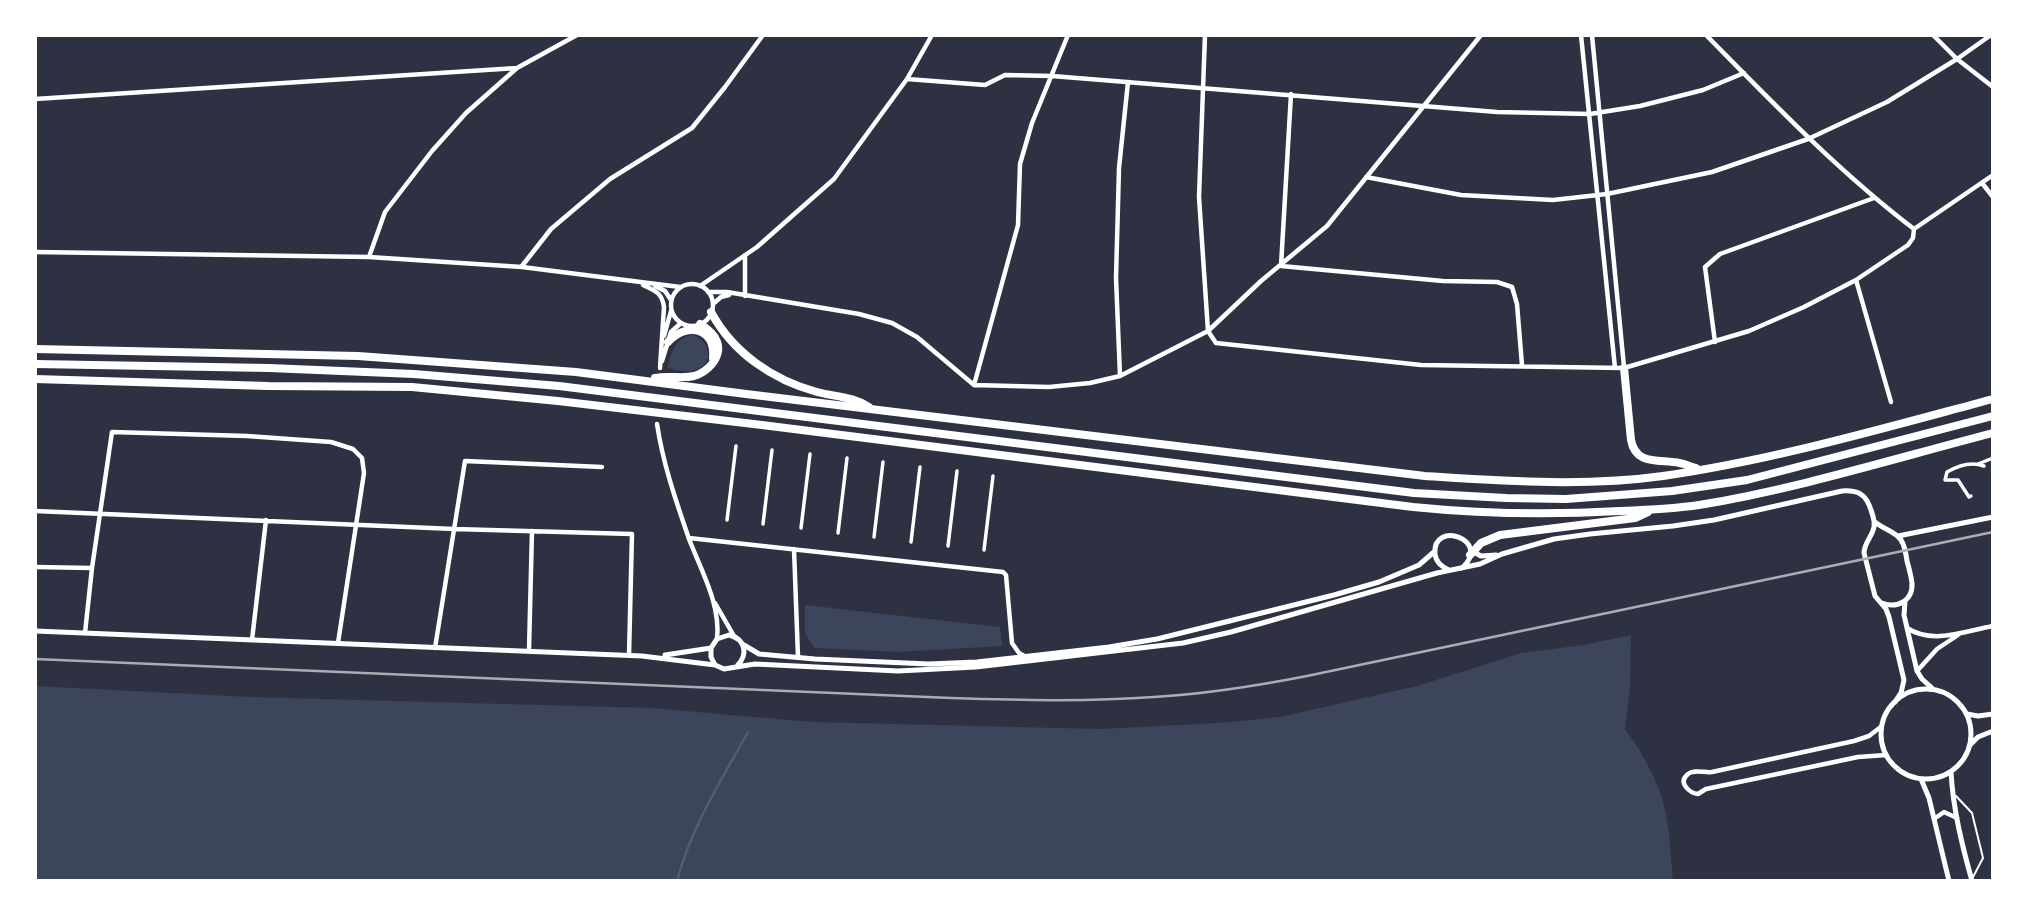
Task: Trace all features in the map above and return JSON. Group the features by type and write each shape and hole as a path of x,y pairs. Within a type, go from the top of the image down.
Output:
{"highway":[{"path":"712,309 717,322 734,343 761,367 790,383 818,392 858,399 871,409"},
{"path":"647,380 668,375 689,377 707,370 717,358 719,346 710,330 700,324"},
{"path":"668,342 676,333 684,330 701,332 712,344 712,364"},
{"path":"35,349 358,356 576,372 1425,476 1479,480 1593,482 1663,475 1813,445 1993,399"},
{"path":"35,364 269,368 388,373 559,386 1400,491 1506,498 1566,499 1613,496 1747,480 1993,416"},
{"path":"1620,368 1634,451 1648,460 1675,461 1699,469"},
{"path":"35,379 412,387 721,420 1448,510 1502,513 1573,514 1698,505 1775,489 1993,433"},
{"path":"1471,552 1487,539 1500,535 1634,518 1654,510"}],"street":[{"path":"369,257 385,212 432,151 466,113 517,68 577,35"},
{"path":"522,267 551,229 610,179 692,128 763,35"},
{"path":"35,252 369,257 522,267 680,287 700,285 757,247 834,179 906,79 932,35"},
{"path":"974,385 1018,225 1020,164 1032,123 1068,35"},
{"path":"1205,35 1199,197 1208,331 1216,343 1421,365 1620,368 1749,331 1857,279 1908,245 1913,238 1914,229 1993,175"},
{"path":"700,285 708,292 859,314 892,323 917,337 974,385 1049,387 1090,383 1119,376 1208,331 1261,281 1327,226 1481,35"},
{"path":"1581,35 1620,368"},
{"path":"1592,35 1620,368"},
{"path":"1706,35 1808,139 1874,198 1914,229"},
{"path":"1933,35 1957,59 1993,87"},
{"path":"1366,177 1461,195 1553,200 1607,194 1712,172 1808,139 1887,102 1991,35"},
{"path":"35,99 517,68"},
{"path":"906,79 985,85 1005,75 1052,76 1423,107 1590,114 1640,106 1703,90 1744,73"},
{"path":"1119,376 1116,278 1119,168 1128,82"},
{"path":"1280,266 1292,94"},
{"path":"1982,183 1993,197"},
{"path":"1715,342 1705,267 1720,254 1874,198"},
{"path":"745,255 745,296"},
{"path":"1280,266 1443,281 1497,282 1513,287 1522,365"},
{"path":"1857,279 1891,402"},
{"path":"636,282 657,291 663,298 660,368 673,330 681,323"},
{"path":"651,284 665,291 671,300 661,348"},
{"path":"671,300 680,287"},
{"path":"708,292 712,309"},
{"path":"671,310 681,323 694,326 705,321 721,296 737,295"},
{"path":"657,424 666,470 711,596 718,625 717,639 711,648 715,665"},
{"path":"85,634 112,432 247,436 331,442 353,449 362,458 364,473 338,643"},
{"path":"727,520 736,446"},
{"path":"763,524 772,450"},
{"path":"801,528 810,454"},
{"path":"838,533 847,458"},
{"path":"1972,496 1969,497 1958,480 1945,480 1947,472 1957,466 1978,464 1993,458"},
{"path":"435,648 465,461 603,467"},
{"path":"874,537 883,462"},
{"path":"1978,464 1984,466"},
{"path":"912,542 920,467"},
{"path":"948,546 957,471"},
{"path":"984,550 993,476"},
{"path":"651,656 729,669 755,664 886,671 937,670 1086,656 1183,643 1449,570 1480,564 1503,554 1554,539 1708,521 1848,491 1859,492 1867,499 1874,521 1903,542 1912,586 1905,601 1904,615 1917,671 1935,690 1958,702 1967,714 1971,730 1966,756 1951,772 1936,778 1921,779 1907,775 1886,755 1882,741 1882,726 1900,694 1904,680 1889,617 1875,596 1864,553 1874,521"},
{"path":"35,510 454,529 632,534 629,655"},
{"path":"1898,536 1993,517"},
{"path":"252,640 266,520"},
{"path":"529,650 532,531"},
{"path":"1868,539 1876,532 1887,531"},
{"path":"1903,542 1918,533"},
{"path":"711,596 733,636 759,654 929,664 976,662 1157,639 1334,595 1413,569 1435,551 1439,541 1449,535 1460,537 1471,552 1481,556 1503,554"},
{"path":"689,538 1003,572 1006,575 1012,643 1019,653 1027,657"},
{"path":"794,549 798,657"},
{"path":"1435,551 1440,565 1449,570"},
{"path":"1459,569 1466,563 1471,552"},
{"path":"35,567 92,568"},
{"path":"1881,602 1891,606 1905,601"},
{"path":"1907,628 1916,634 1935,637 1993,625"},
{"path":"35,631 651,656 675,655 711,648"},
{"path":"1917,671 1937,649 1964,631"},
{"path":"717,639 725,635 733,636"},
{"path":"737,666 744,656 743,645"},
{"path":"1895,702 1917,690 1935,690"},
{"path":"1967,714 1993,714"},
{"path":"1882,726 1869,736 1854,741 1712,772 1696,771 1688,774 1685,788 1690,793 1699,794 1706,789 1858,757 1886,755"},
{"path":"1970,745 1978,737 1993,731"},
{"path":"1951,772 1957,819 1972,880"},
{"path":"1921,779 1949,881"},
{"path":"1934,819 1944,812 1957,819"}],"lane":[{"path":"1952,793 1972,813 1983,858 1972,880"}],"shaded area":[{"path":"693,335 706,347 706,362 693,371 667,368 678,342"},
{"path":"805,605 1000,627 1002,646 899,652 814,648 805,633"},
{"path":"1631,635 1630,690 1625,729 1645,759 1660,792 1668,824 1673,881 35,881 35,686 250,697 651,708 813,722 1100,729 1280,717 1417,686 1521,653 1584,645"}],"waterway":[{"path":"677,881 698,823 748,732"}],"railway":[{"path":"35,659 951,698 1129,699 1192,694 1307,676 1993,532"}]}
